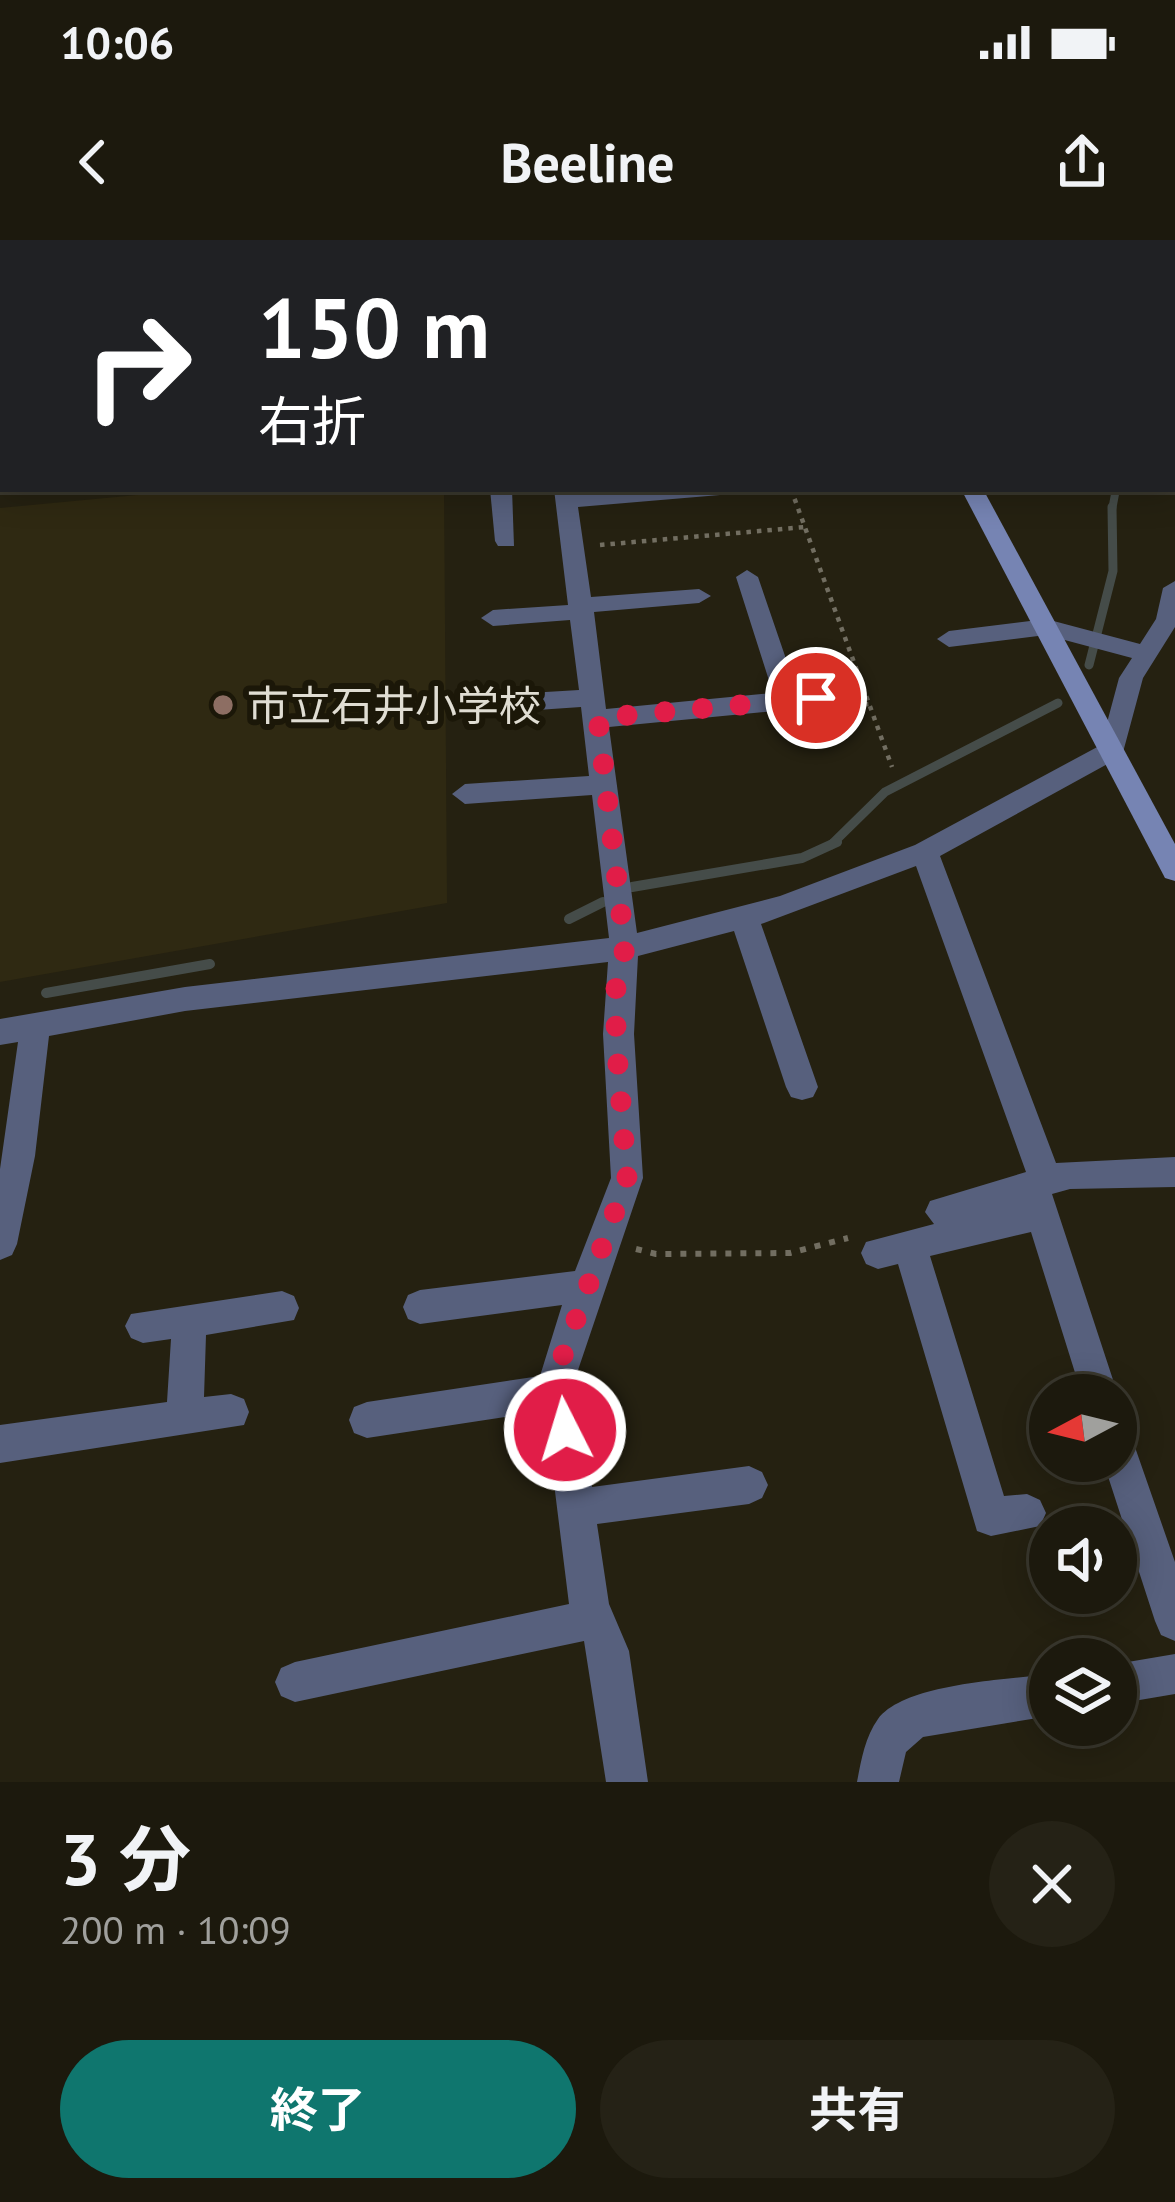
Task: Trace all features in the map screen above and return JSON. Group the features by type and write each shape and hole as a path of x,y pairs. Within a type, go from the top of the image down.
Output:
{"main road":[{"path":"974,492 1175,870"}],"street":[{"path":"501,492 506,541"},
{"path":"627,1782 609,1651 595,1619 559,1391 561,1361 627,1178 616,1040 616,986 625,948 566,495 643,492"},
{"path":"748,577 788,700"},
{"path":"0,1033 185,999 625,948 785,906 925,852 1113,750 1131,678 1157,649 1175,588"},
{"path":"493,617 699,596"},
{"path":"949,639 1046,627 1157,649"},
{"path":"465,706 596,708 816,698"},
{"path":"465,794 604,785"},
{"path":"925,852 1040,1193 1094,1374"},
{"path":"744,916 802,1087"},
{"path":"0,1244 19,1156 35,1025"},
{"path":"942,1212 1175,1172"},
{"path":"1027,1513 991,1517 885,1244 1040,1193"},
{"path":"420,1306 586,1286"},
{"path":"143,1325 282,1308"},
{"path":"185,1418 189,1320"},
{"path":"367,1420 559,1391"},
{"path":"0,1444 231,1412"},
{"path":"1129,1482 1175,1622"},
{"path":"576,1508 749,1485"},
{"path":"296,1682 595,1619"},
{"path":"1137,1680 1175,1674"},
{"path":"878,1782 889,1739 901,1725 926,1715 1029,1698"}],"path":[{"path":"791,492 892,767"},
{"path":"573,547 805,527"},
{"path":"603,1242 656,1254 790,1252 885,1244"}],"shaded area":[{"name":"市立石井小学校","path":"169,492 444,492 447,903 0,982 0,508"}],"waterway":[{"path":"1112,510 1115,492"},
{"path":"1089,665 1113,571 1112,510"},
{"path":"831,845 885,792 1058,703"},
{"path":"831,845 837,842"},
{"path":"632,887 802,858 831,845"},
{"path":"569,919 603,902"},
{"path":"46,993 210,964"}],"place":[{"name":"市立石井小学校","path":"223,705"}],"route":[{"path":"565,1430 558,1376 561,1361 627,1178 628,1158 616,1040 616,986 625,948 598,718 816,698"}]}
